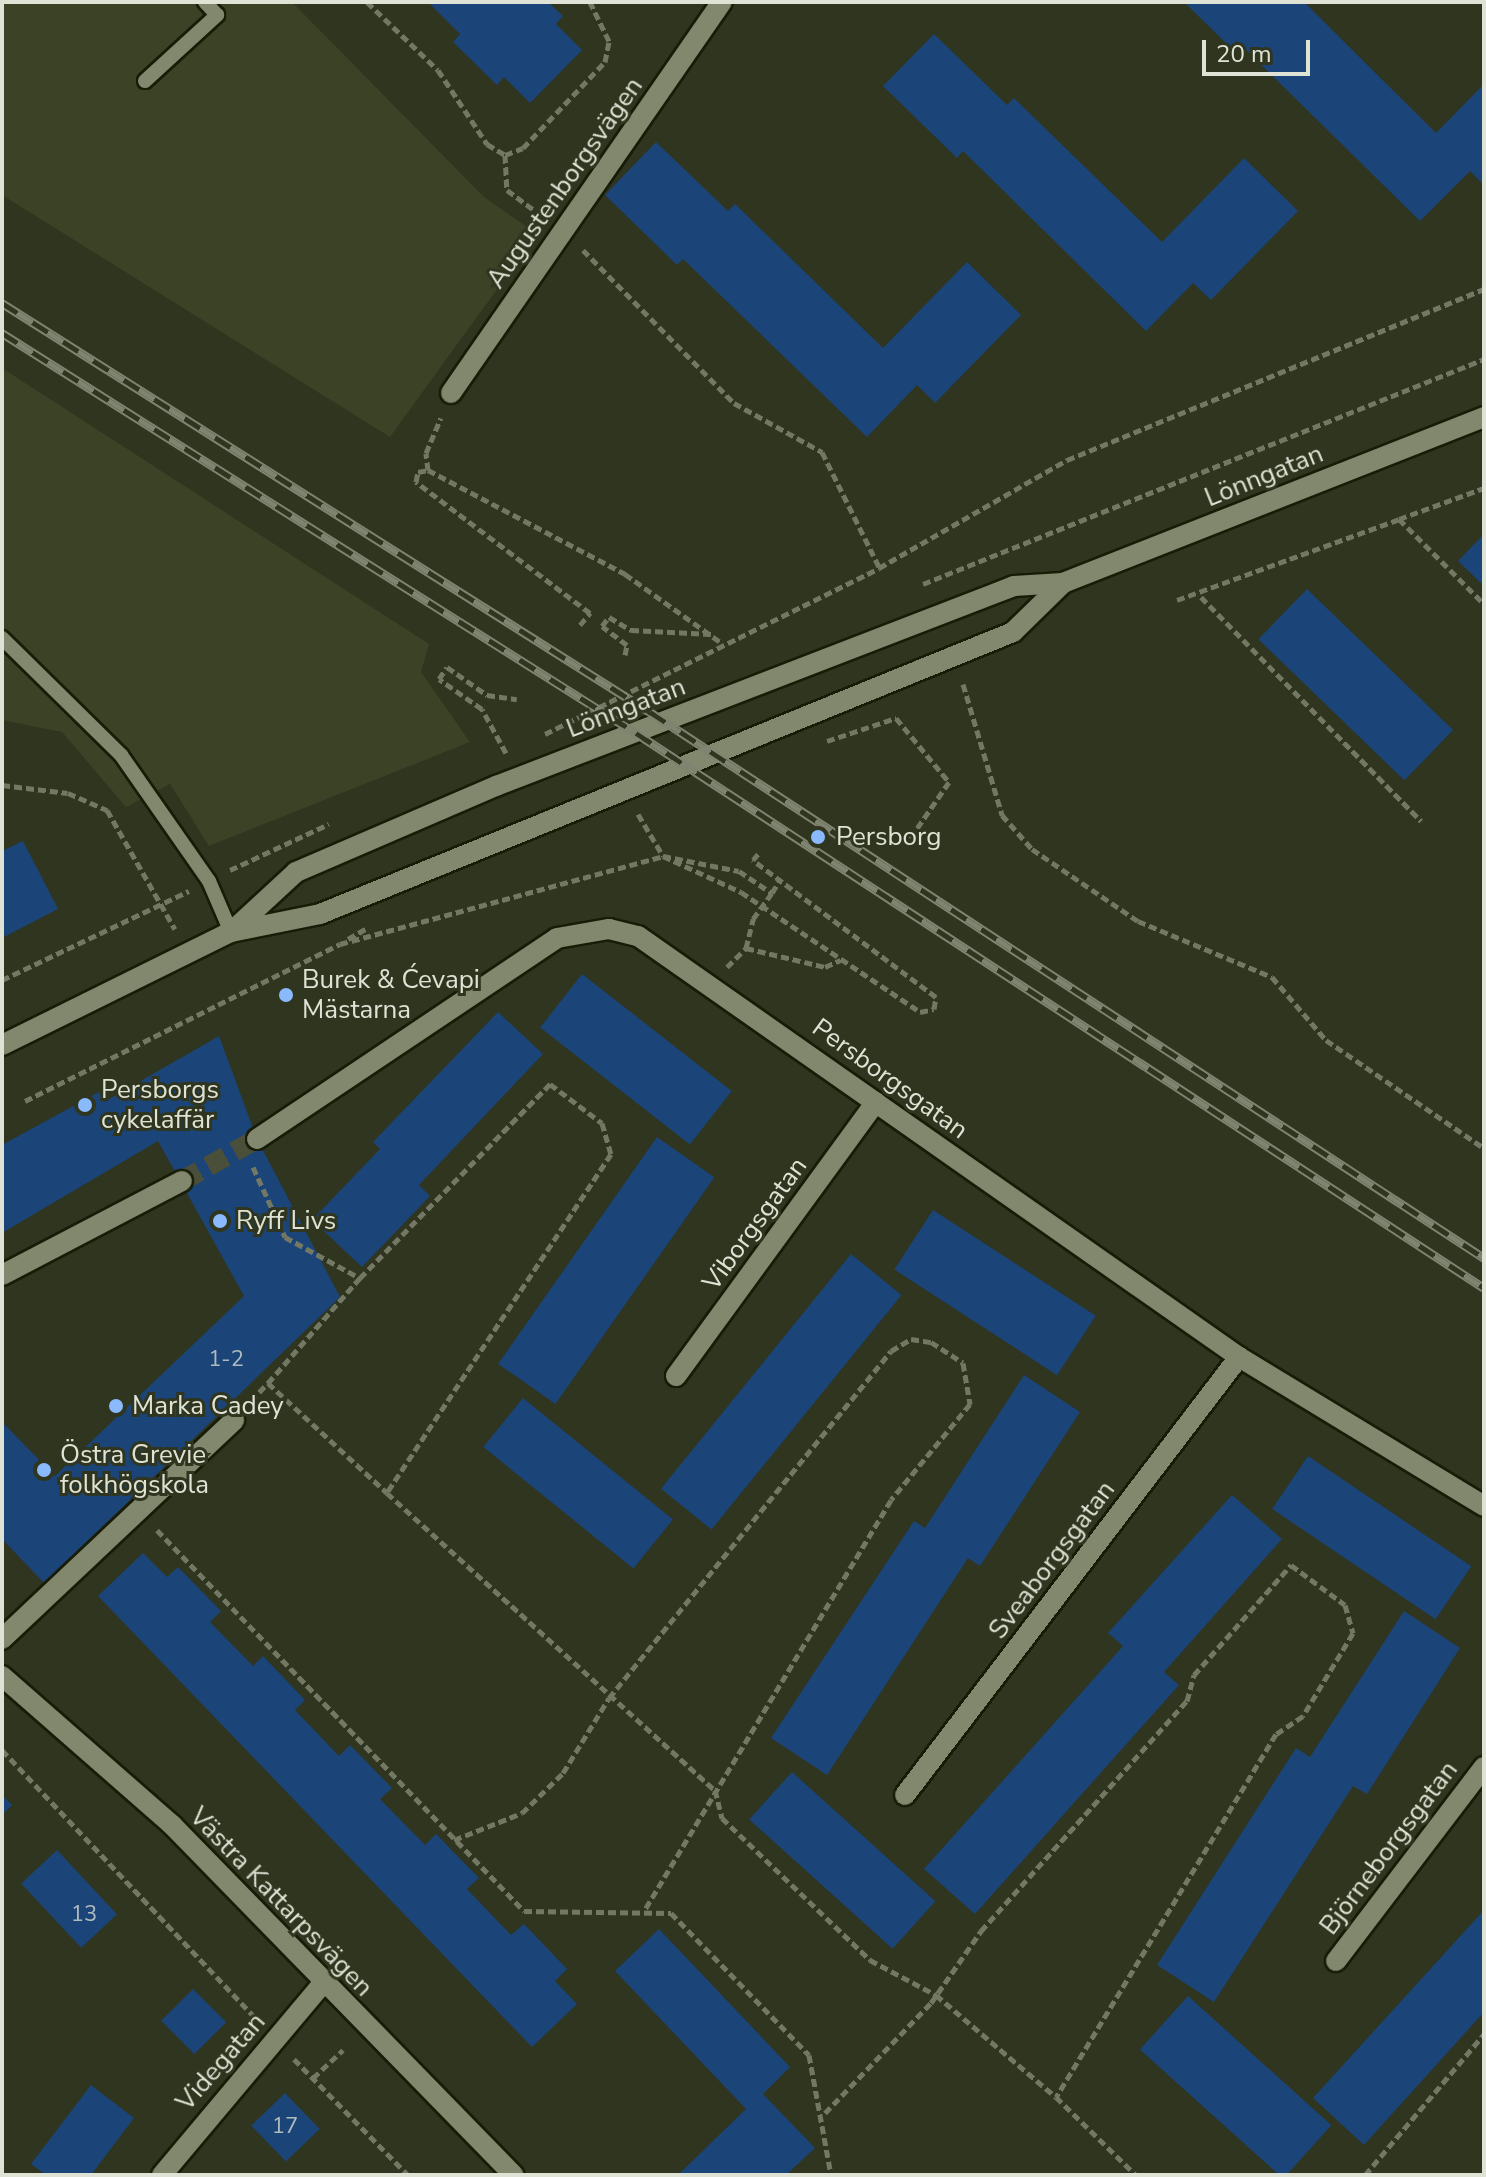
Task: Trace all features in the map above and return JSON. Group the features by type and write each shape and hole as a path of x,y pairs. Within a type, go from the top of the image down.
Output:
{"street":[{"name":"Augustenborgsvägen","path":"451,393 722,2"},
{"name":"Lönngatan","path":"231,932 296,872 496,786 1014,586 1063,583 1484,417"},
{"name":"Lönngatan","path":"2,1045 231,932 320,914 522,826 1013,632 1063,583"},
{"name":"Persborgsgatan","path":"257,1139 557,938 609,929 638,936 715,984 876,1102 1239,1357 1484,1506"},
{"name":"Viborgsgatan","path":"676,1376 876,1102"},
{"path":"2,1275 182,1181"},
{"name":"Sveaborgsgatan","path":"905,1795 1239,1357"},
{"path":"2,1639 234,1420"},
{"name":"Västra Kattarpsvägen","path":"2,1676 172,1825 322,1984 514,2175"},
{"name":"Björneborgsgatan","path":"1336,1961 1484,1767"},
{"name":"Videgatan","path":"162,2175 322,1984"}],"lane":[{"path":"145,81 217,15 205,2"},
{"path":"2,638 121,755 209,881 231,932"}],"path":[{"path":"367,2 438,70 487,144 505,155"},
{"path":"505,155 523,148 605,62 609,41 590,2"},
{"path":"505,155 507,190 565,232 734,403 822,452 879,568"},
{"path":"533,740 879,568 1067,460 1484,289"},
{"path":"923,584 1484,359"},
{"path":"428,470 426,453 451,393"},
{"path":"580,625 590,613 416,482 418,472 428,470 625,574 724,644"},
{"path":"1177,600 1201,597 1484,488"},
{"path":"1399,519 1484,604"},
{"path":"1201,597 1421,821"},
{"path":"625,655 627,645 602,626 609,617 631,630 714,635"},
{"path":"506,753 482,709 439,679 447,667 487,695 517,699"},
{"path":"963,684 1002,815 1032,849 1138,921 1272,977 1326,1040 1484,1148"},
{"path":"909,840 949,782 917,744"},
{"path":"491,759 520,746"},
{"path":"2,785 68,793 107,810 161,904"},
{"path":"634,808 663,856 739,871 772,893"},
{"path":"2,980 344,818"},
{"path":"715,984 746,948 753,919 781,878"},
{"path":"746,948 825,967 842,960"},
{"path":"234,1420 360,1278 523,1103 550,1084 602,1123 611,1154 387,1493"},
{"path":"249,1159 285,1237 360,1278"},
{"path":"454,1840 522,1813 563,1773 609,1698 891,1351 911,1339 931,1342 963,1363 970,1404 891,1500 645,1910"},
{"path":"268,1383 609,1698 715,1790 722,1818 760,1860 870,1960 936,1995 1056,2097 1136,2175"},
{"path":"137,1509 524,1911 645,1910 671,1913 809,2055 825,2113 831,2175"},
{"path":"825,2113 936,1995 981,1931 1187,1701 1194,1675 1291,1565 1345,1605 1353,1633 1303,1716 1276,1734 1056,2097"},
{"path":"2,1750 408,2175"},
{"path":"1365,2175 1484,2034"},
{"path":"313,2078 343,2050"}],"shaded area":[{"path":"2,2 292,2 484,197 537,234 390,437 2,195"},
{"path":"2,368 429,644 421,672 470,742 209,846 170,784 126,807 62,732 2,720"}],"building":[{"path":"428,2 548,2 563,16 556,24 582,50 530,103 504,77 497,85 453,42 460,34"},
{"path":"1184,2 1304,2 1436,133 1484,84 1484,185 1470,171 1420,221 1237,41 1231,48"},
{"path":"934,34 1007,105 1014,98 1162,242 1244,158 1298,211 1211,300 1193,283 1146,331 963,151 957,158 883,86"},
{"path":"656,142 728,211 735,204 883,348 967,262 1021,315 935,403 917,385 867,437 683,259 677,265 605,195"},
{"path":"1484,534 1484,586 1458,561"},
{"path":"1307,589 1453,730 1404,780 1258,639"},
{"path":"23,841 58,909 2,938 2,851"},
{"path":"582,974 732,1091 690,1145 540,1028"},
{"path":"498,1012 543,1054 419,1185 430,1196 362,1267 312,1220 380,1149 373,1142"},
{"path":"219,1036 257,1139 340,1297 44,1583 2,1539 2,1422 55,1476 244,1296 158,1141 2,1233 2,1145 99,1092 104,1102"},
{"path":"657,1137 714,1177 555,1404 498,1364"},
{"path":"933,1210 1096,1316 1057,1375 894,1270"},
{"path":"851,1254 902,1295 711,1530 661,1489"},
{"path":"1024,1375 1080,1412 980,1566 968,1558 827,1775 771,1738 914,1521 925,1528"},
{"path":"523,1398 673,1519 633,1568 483,1447"},
{"path":"1308,1456 1471,1566 1436,1619 1272,1509"},
{"path":"1232,1495 1282,1539 1164,1672 1179,1685 975,1914 924,1869 1123,1646 1108,1633"},
{"path":"143,1553 167,1577 178,1567 221,1611 210,1622 253,1666 263,1656 305,1700 295,1710 339,1756 350,1745 392,1788 380,1799 425,1845 436,1834 479,1878 467,1889 511,1935 524,1924 567,1969 555,1981 577,2004 532,2047 98,1596"},
{"path":"1404,1611 1460,1648 1367,1794 1353,1786 1214,2002 1157,1965 1296,1748 1310,1757"},
{"path":"792,1772 935,1901 893,1949 749,1820"},
{"path":"2,1795 12,1805 2,1815"},
{"path":"57,1850 117,1914 81,1948 21,1883"},
{"path":"1484,1910 1484,2012 1364,2145 1313,2098"},
{"path":"659,1929 790,2067 763,2094 815,2148 786,2175 678,2175 746,2109 615,1971"},
{"path":"193,1989 226,2022 194,2054 161,2021"},
{"path":"1188,1996 1331,2125 1287,2175 1279,2175 1140,2050"},
{"path":"91,2085 134,2118 91,2175 46,2175 31,2164"},
{"path":"285,2093 320,2129 286,2162 251,2126"}],"tunnel":[{"path":"182,1181 257,1139"}],"railway":[{"path":"2,303 650,712 1484,1258"},
{"path":"2,333 636,733 1484,1288"}],"place":[{"name":"Persborg","path":"818,837"},
{"name":"Burek & Ćevapi Mästarna","path":"286,995"},
{"name":"Persborgs cykelaffär","path":"85,1105"},
{"name":"Ryff Livs","path":"220,1221"},
{"name":"Marka Cadey","path":"116,1406"},
{"name":"Östra Grevie folkhögskola","path":"44,1470"}]}
